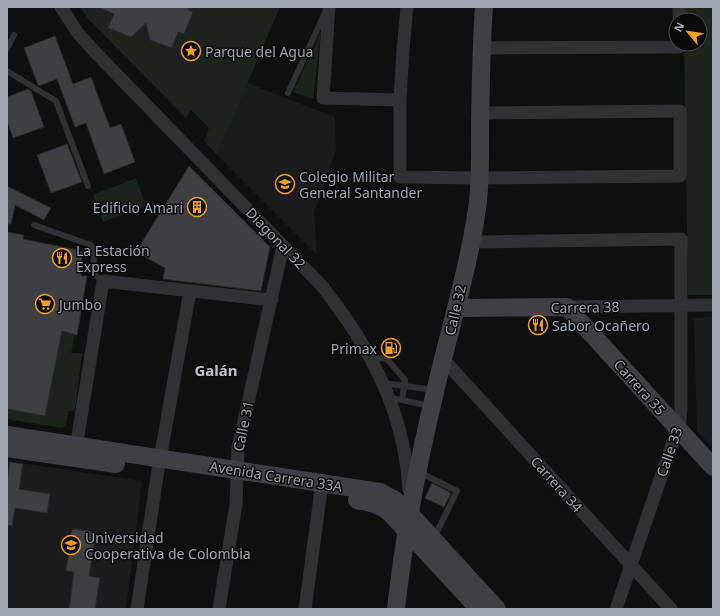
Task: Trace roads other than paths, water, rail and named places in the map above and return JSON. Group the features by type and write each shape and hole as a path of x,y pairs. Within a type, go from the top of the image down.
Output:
{"street":[{"name":"Diagonal 32","path":"61,7 77,32 93,50 323,287 358,337 383,383 399,432 407,464 409,522"},
{"path":"329,7 323,98 400,100"},
{"path":"407,7 402,50 400,100 400,177 480,178 680,176 680,111 481,113"},
{"name":"Calle 32","path":"396,609 400,576 418,472 471,242 477,208 480,178 481,48 484,7"},
{"path":"481,48 668,46"},
{"name":"Calle 33","path":"471,242 681,239 681,409 677,428 616,609"},
{"name":"Calle 31","path":"219,609 236,504 238,448 284,246"},
{"path":"76,451 103,281 272,300"},
{"path":"137,609 159,464 190,291"},
{"name":"Carrera 38","path":"456,308 713,305"},
{"name":"Carrera 35","path":"567,307 713,467"},
{"name":"Carrera 34","path":"443,359 670,609"},
{"name":"Avenida Carrera 33A","path":"7,435 76,451 321,488 373,503 409,522 433,539 497,609"},
{"name":"Avenida Carrera 33A","path":"7,448 76,451"},
{"path":"305,609 321,488"},
{"name":"Avenida Carrera 33A","path":"409,522 438,565 479,609"},
{"path":"400,576 407,567 416,562 426,561 438,565"}],"lane":[{"path":"288,93 329,7"},
{"path":"7,49 14,35"},
{"path":"7,71 56,101 88,186"},
{"path":"34,225 91,245 94,250 94,275 103,281"},
{"path":"370,357 387,359 405,380 402,400"},
{"path":"383,383 404,386 434,398"},
{"path":"388,397 402,400 434,398"},
{"path":"418,472 457,491 433,539"}],"place":[{"name":"Parque del Agua","path":"191,51"},
{"name":"Colegio Militar General Santander","path":"285,184"},
{"name":"Edificio Amari","path":"197,207"},
{"name":"La Estación Express","path":"62,258"},
{"name":"Jumbo","path":"45,304"},
{"name":"Sabor Ocañero","path":"538,325"},
{"name":"Primax","path":"391,348"},
{"name":"Universidad Cooperativa de Colombia","path":"71,545"}],"district":[{"name":"Galán","path":"216,370"}]}
